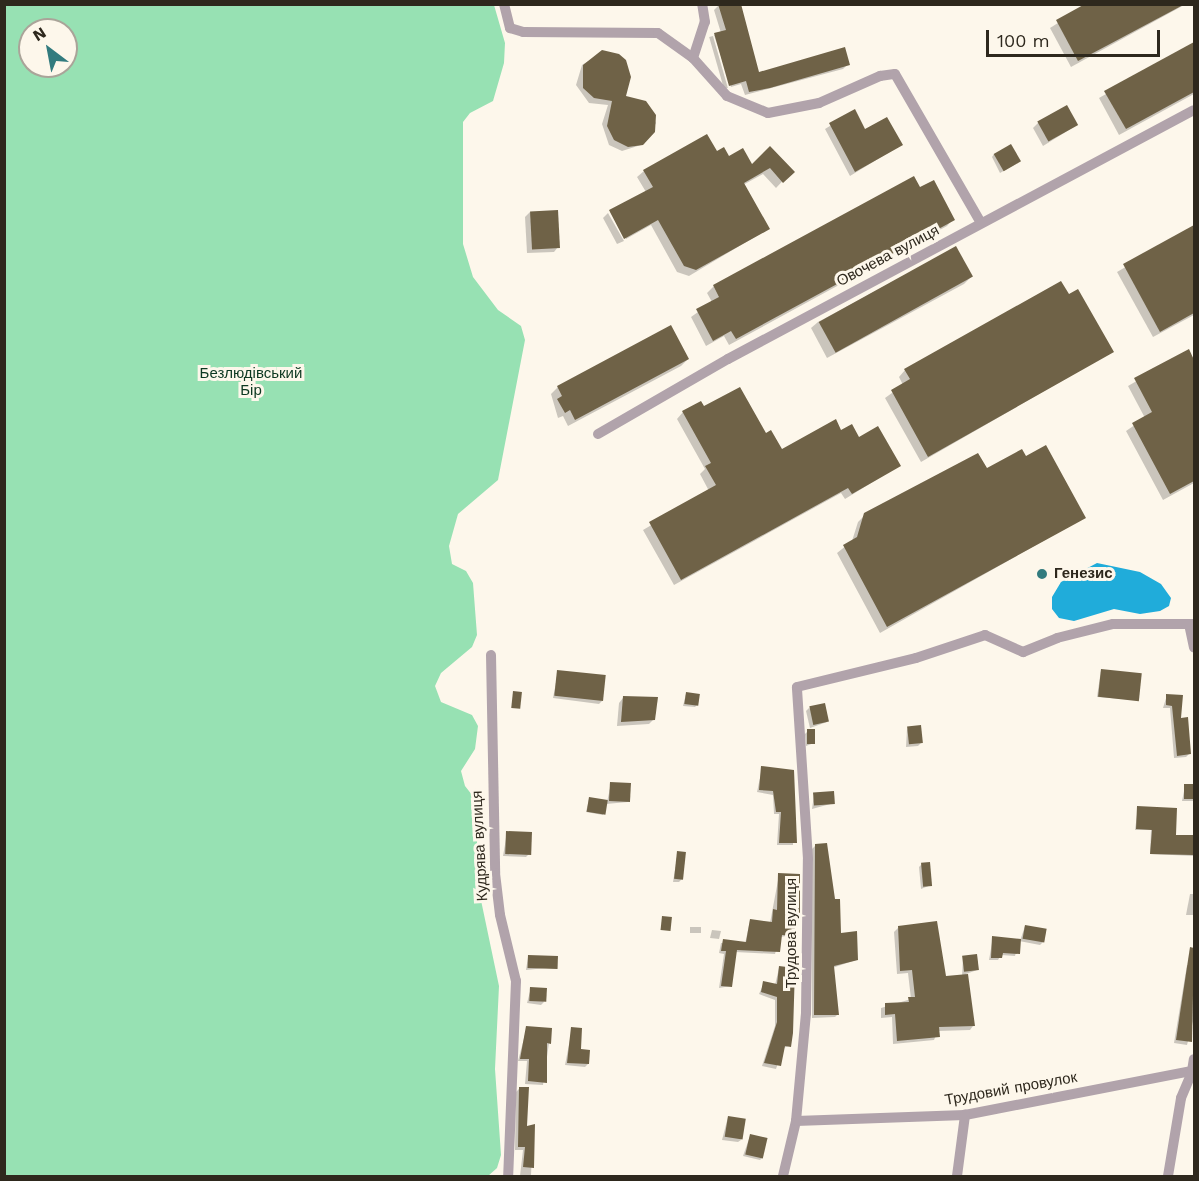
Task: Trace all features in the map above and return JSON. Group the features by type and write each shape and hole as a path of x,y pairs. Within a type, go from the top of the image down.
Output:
{"street":[{"path":"504,4 510,28 523,32 658,33 693,58 727,96 768,113 819,103 880,76 895,74 981,224"},
{"path":"693,58 705,22 702,4"},
{"name":"Овочева вулиця","path":"598,434 1194,110"},
{"name":"Трудова вулиця","path":"783,1176 796,1121 806,1013 807,871 797,687 916,658 985,635 1023,652 1057,638 1113,624 1192,624"},
{"path":"1192,624 1194,647"},
{"name":"Кудрява вулиця","path":"491,655 495,873 500,915 516,981 508,1176"},
{"path":"1168,1176 1181,1098 1194,1066"},
{"name":"Трудовий провулок","path":"796,1121 964,1115 1194,1066"},
{"path":"957,1176 964,1115"}],"green space":[{"name":"Безлюдівський Бір","path":"4,5 494,5 505,43 504,63 493,101 470,113 463,122 463,244 473,277 498,310 521,326 525,340 498,480 458,514 449,546 452,564 466,571 473,583 477,635 472,647 441,673 435,686 441,702 472,715 478,726 475,749 461,771 465,786 476,800 478,886 499,986 495,1069 501,1155 497,1168 488,1176 5,1176"}],"water":[{"path":"1097,563 1140,572 1161,584 1171,598 1169,606 1160,611 1140,614 1114,609 1074,621 1059,618 1052,609 1052,597 1061,582"}],"building":[{"path":"718,4 741,4 759,72 845,47 850,65 749,92 746,81 729,86 714,33 726,30"},
{"path":"1085,4 1185,4 1078,61 1056,20"},
{"path":"1194,42 1194,92 1126,129 1104,91"},
{"path":"602,50 619,54 626,60 631,77 626,96 646,101 656,115 655,132 643,145 628,147 614,140 607,126 612,101 594,98 583,88 583,65"},
{"path":"1067,105 1078,125 1048,142 1037,121"},
{"path":"855,109 865,129 887,117 903,145 855,172 829,123"},
{"path":"707,134 717,151 724,147 729,156 743,148 752,164 770,146 795,172 783,183 770,168 744,183 770,229 696,270 684,266 658,220 624,239 609,210 653,187 643,170"},
{"path":"1011,144 1021,161 1004,171 994,154"},
{"path":"914,176 920,187 934,180 955,220 736,339 731,331 713,341 696,309 719,297 713,285"},
{"path":"558,210 560,248 532,249 530,211"},
{"path":"1194,225 1194,313 1160,332 1123,264"},
{"path":"956,246 973,277 836,353 819,322"},
{"path":"1061,281 1069,294 1078,289 1114,352 928,457 891,390 910,379 904,369"},
{"path":"671,325 689,359 575,420 570,410 565,413 557,399 562,396 557,386"},
{"path":"1189,349 1194,360 1194,481 1170,494 1132,423 1152,412 1134,378"},
{"path":"740,387 766,433 771,430 782,449 836,419 841,430 852,424 859,437 878,426 901,466 852,494 848,488 681,580 649,522 716,485 705,466 711,463 682,411 701,401 704,406"},
{"path":"1046,445 1086,518 887,627 843,545 857,537 864,513 978,453 987,468 1022,449 1026,456"},
{"path":"1101,669 1142,673 1139,701 1098,697"},
{"path":"557,670 606,675 603,701 554,696"},
{"path":"513,691 522,692 520,709 511,708"},
{"path":"686,692 700,694 698,706 684,704"},
{"path":"1166,694 1183,695 1181,718 1188,717 1191,754 1177,756 1172,706 1166,705"},
{"path":"623,696 658,697 655,720 621,722"},
{"path":"825,703 829,722 813,725 809,706"},
{"path":"921,725 923,743 909,744 907,726"},
{"path":"807,729 815,729 815,744 807,744"},
{"path":"761,766 794,770 797,843 779,843 781,812 776,812 773,791 759,790"},
{"path":"610,782 631,783 630,802 609,801"},
{"path":"1184,784 1194,784 1194,799 1184,799"},
{"path":"834,791 835,804 814,805 813,792"},
{"path":"589,797 608,800 605,815 587,812"},
{"path":"1137,806 1177,808 1176,835 1194,835 1194,855 1150,854 1152,830 1136,829"},
{"path":"506,831 532,832 531,855 505,854"},
{"path":"827,843 835,899 840,899 841,933 857,931 858,960 834,966 839,1015 814,1015 815,844"},
{"path":"677,851 686,852 683,880 674,879"},
{"path":"930,862 932,886 923,887 921,863"},
{"path":"778,873 800,874 800,913 796,913 794,936 782,935 780,952 737,950 732,987 721,986 726,951 721,951 723,939 746,942 750,919 772,922 773,909 777,910"},
{"path":"662,916 672,917 670,931 661,930"},
{"path":"937,921 946,976 968,974 975,1026 939,1027 940,1037 897,1041 895,1014 885,1015 885,1003 909,1002 908,997 915,997 912,970 900,971 898,926"},
{"path":"1025,925 1047,929 1044,943 1023,939"},
{"path":"992,936 1021,939 1020,954 1003,953 1002,958 991,958"},
{"path":"1190,947 1194,948 1192,1042 1176,1040"},
{"path":"977,954 979,970 964,972 962,956"},
{"path":"528,955 558,956 558,969 528,968"},
{"path":"779,966 795,968 791,1047 785,1046 781,1066 764,1063 777,1022 777,997 761,992 763,981 777,984"},
{"path":"530,987 547,988 546,1002 529,1001"},
{"path":"526,1026 552,1028 551,1044 547,1043 547,1083 528,1081 529,1059 520,1059"},
{"path":"571,1027 582,1028 581,1049 590,1050 589,1064 567,1063"},
{"path":"519,1087 529,1087 527,1126 535,1124 534,1168 523,1167 525,1147 518,1147"},
{"path":"728,1116 746,1119 742,1140 725,1137"},
{"path":"750,1134 768,1138 763,1159 745,1154"}],"place":[{"name":"Генезис","path":"1042,574"}]}
